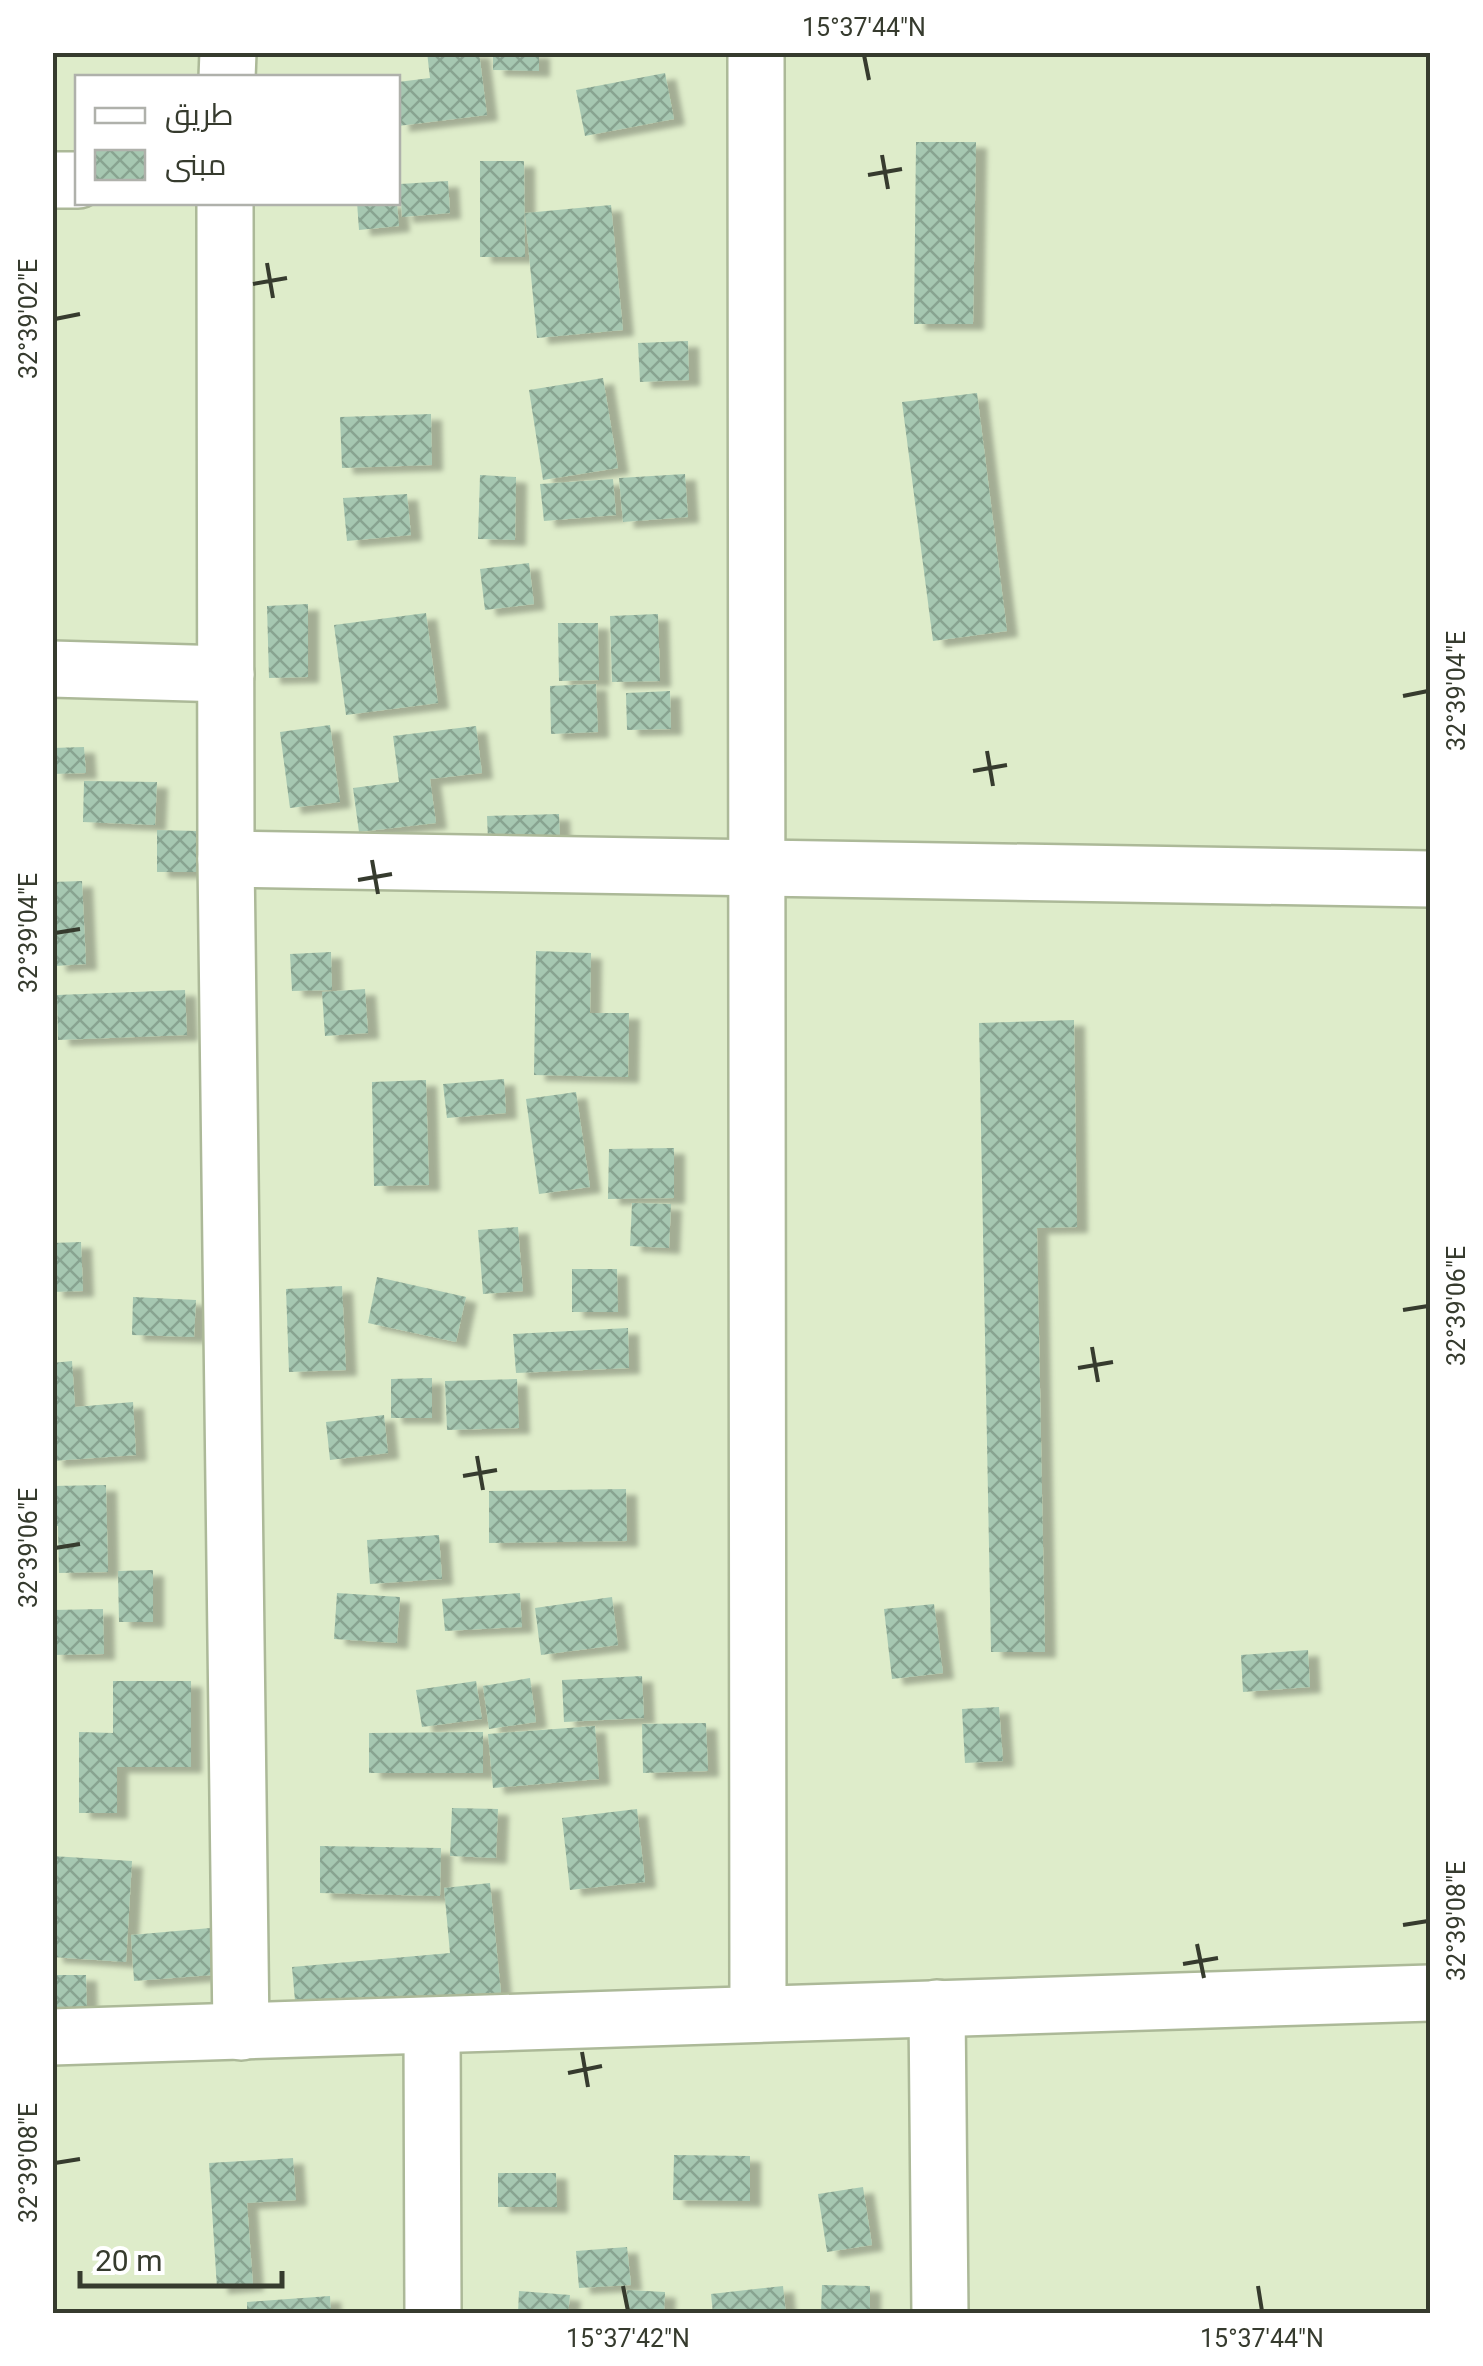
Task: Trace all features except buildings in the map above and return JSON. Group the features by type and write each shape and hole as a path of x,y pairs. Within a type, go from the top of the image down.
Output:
{"street":[{"path":"756,52 758,2014"},
{"path":"226,205 226,859 242,2032"},
{"path":"52,669 226,674"},
{"path":"226,859 1430,879"},
{"path":"52,2037 1430,1992"},
{"path":"937,2008 940,2314"},
{"path":"432,2026 433,2314"}]}
